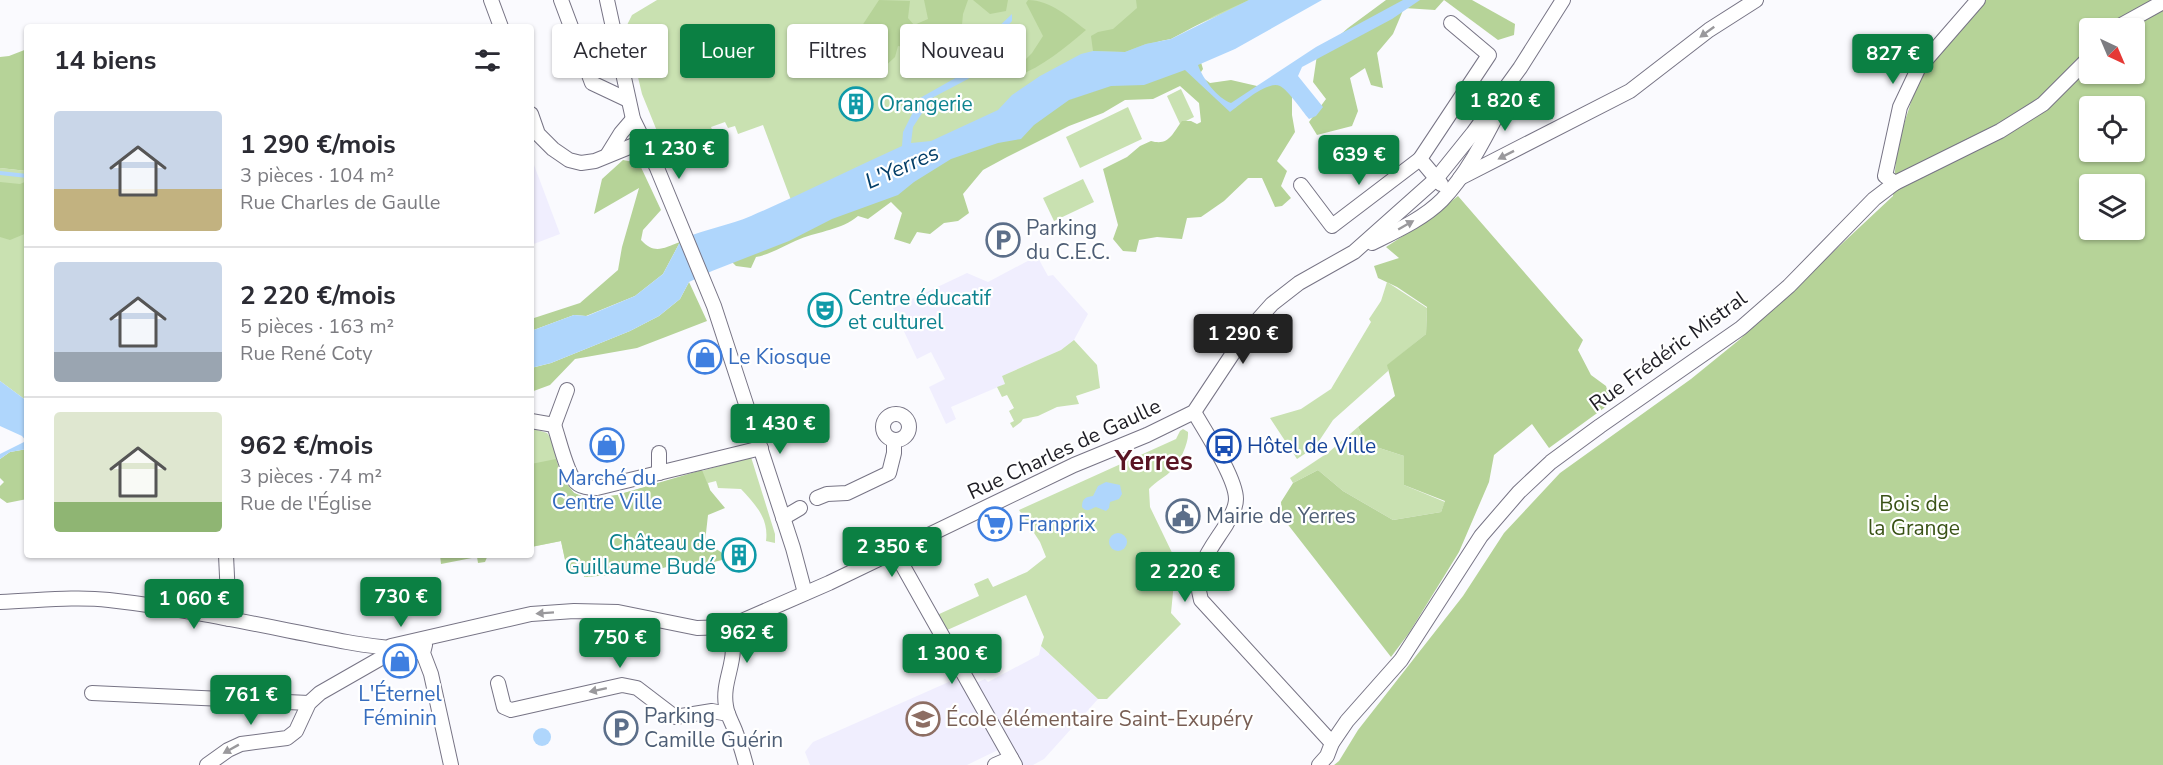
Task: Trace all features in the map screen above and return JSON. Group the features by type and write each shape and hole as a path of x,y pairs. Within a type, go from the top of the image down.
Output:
{"street":[{"path":"491,0 500,24"},
{"path":"561,0 592,83 628,100"},
{"path":"607,0 633,119 657,168 705,282 761,448 805,593"},
{"path":"1354,252 1421,216 1449,192 1460,178 1499,111 1520,68 1563,0"},
{"path":"1420,159 1441,173 1460,178 1630,91 1708,30 1756,0"},
{"path":"1895,183 1885,176 1900,107 1918,69 1978,0"},
{"path":"2134,18 2163,2"},
{"path":"1301,185 1332,226 1420,159 1490,54 1451,23"},
{"name":"Rue Charles de Gaulle","path":"387,649 391,646 531,614 574,611 618,612 697,628 728,627 895,552 1074,465 1147,435 1194,412 1241,339 1272,304 1299,284 1354,252 1441,173 1520,68"},
{"name":"Rue Frédéric Mistral","path":"1319,765 1327,756 1332,743 1347,721 1401,660 1481,536 1519,492 1551,462 1741,328 1788,286 1874,199 1895,183 2000,131 2043,104 2079,68"},
{"path":"608,154 633,119"},
{"path":"534,123 538,134 553,149 569,160 581,163 595,161 644,141"},
{"path":"1441,173 1449,192"},
{"path":"567,390 555,425 570,471 576,483 586,488 597,488 761,448"},
{"path":"1194,412 1232,483 1236,498 1233,513 1200,566 1198,589 1201,600 1332,743"},
{"path":"534,422 555,425"},
{"path":"817,498 827,494 847,493 889,473 894,453 894,440"},
{"path":"658,472 659,453"},
{"path":"783,518 800,508"},
{"path":"895,552 1013,761 995,765"},
{"path":"226,558 229,619"},
{"path":"0,602 63,599 108,600 229,619 387,649 423,653"},
{"path":"728,627 734,642 726,694 728,714 737,733 746,765"},
{"path":"429,637 423,653 431,674 451,765"},
{"path":"207,765 241,744 287,738 296,731 309,703 320,693 383,657 387,649"},
{"path":"498,682 504,706 511,710 622,685 637,688 675,717 712,711 728,714"},
{"path":"92,693 309,703"}],"shaded area":[{"path":"534,165 560,234 534,244"},
{"path":"1037,256 1048,276 1053,275 1088,314 1074,340 1061,350 1002,376 1005,384 951,407 956,419 946,424 929,387 945,379 931,352 917,359 893,308 967,273 988,282"},
{"path":"1041,646 1098,699 1044,759 1033,765 1015,765 971,685 985,679 988,682 1039,655"},
{"name":"École élémentaire Saint-Exupéry","path":"960,677 1000,749 967,765 810,765 805,752 813,742"}],"green space":[{"path":"657,0 1255,0 1004,108 934,142 791,200 763,125 738,134 735,126 728,128 725,122 711,127 715,136 696,142 697,147 694,152 686,154 681,149 676,136 661,141 642,94 638,78 668,78 668,24 628,24 632,15"},
{"path":"879,0 910,1 908,18 913,24 900,24 900,46 898,46 895,57 888,64 888,24 863,24"},
{"path":"924,0 968,0 962,24 916,24 928,19"},
{"path":"973,0 1008,0 1006,11 990,14"},
{"path":"1028,0 1052,6 1086,30 1053,56 1026,72 1026,59 1043,36 1026,3"},
{"path":"1136,0 1249,0 1171,39 1146,44 1125,52 1093,51 1091,36 1113,29 1137,8"},
{"path":"1386,0 1444,0 1435,10 1404,8 1393,34 1377,53 1383,88 1371,85 1365,68 1350,78 1358,111 1352,126 1317,135 1309,122 1326,99 1313,82 1317,55"},
{"path":"1444,0 1472,0 1515,24 1514,35 1498,40"},
{"name":"Bois de la Grange","path":"1986,0 2163,0 2163,765 1334,765 1339,761 1358,730 1463,596 1504,533 1560,473 1691,379 1739,340 1893,196 1897,146 1918,80"},
{"path":"24,50 24,171 0,168 0,57"},
{"path":"1200,59 1203,69 1199,75 1210,83 1231,80 1257,86 1275,83 1292,87 1292,115 1295,132 1277,161 1287,171 1281,186 1291,198 1282,206 1275,207 1262,178 1248,178 1224,201 1201,217 1187,218 1182,239 1157,237 1139,240 1136,252 1123,251 1113,239 1118,225 1103,169 1127,157 1140,146 1151,141 1166,140 1182,121 1197,124 1201,122 1199,103 1180,86 1153,99 1125,100 1103,113 1069,126 983,170 963,194 969,213 958,221 944,223 930,234 917,232 910,244 894,239 902,213 891,202 868,219 858,216 837,227 756,257 751,268 736,266 729,259 1053,97"},
{"path":"1181,89 1194,117 1180,124 1167,96"},
{"path":"1128,107 1142,139 1080,168 1066,137"},
{"path":"623,160 639,163 661,210 643,230 641,240 655,249 680,242 663,274 635,296 586,316 574,315 534,330 534,318 580,303 618,270 622,247 639,188 594,214 602,179"},
{"path":"0,168 24,171 24,399 0,381"},
{"path":"1083,179 1094,202 1054,221 1043,198"},
{"path":"0,182 24,182 24,234 10,240 0,237"},
{"path":"1458,196 1583,340 1578,350 1591,375 1606,386 1611,403 1549,448 1532,424 1494,455 1489,482 1459,552 1409,633 1391,657 1282,517 1281,502 1293,483 1318,470 1343,491 1393,520 1441,512 1445,501 1404,485 1404,456 1367,444 1358,427 1395,396 1387,365 1426,334 1427,307 1397,287 1378,278 1374,266 1399,258 1386,247 1423,223"},
{"path":"689,282 707,321 637,348 575,359 550,385 534,391 534,367 551,363 630,331 659,316 680,299"},
{"path":"1387,282 1427,308 1426,334 1388,365 1388,371 1333,420 1315,447 1297,459 1270,418 1301,409 1331,389 1371,322 1369,319 1381,301"},
{"path":"1074,340 1097,365 1100,388 1076,396 1079,404 1057,407 1038,416 1023,419 1013,428 1010,423 1014,421 1009,411 1014,408 1007,395 1002,397 997,387 1005,384 1002,376 1061,350"},
{"path":"1358,427 1367,444 1404,456 1404,485 1445,502 1441,512 1393,520 1343,491 1318,470 1293,483 1290,478 1329,452"},
{"path":"534,429 547,433 552,440 561,477 574,493 589,499 617,495 751,457 775,534 775,543 766,541 763,519 741,489 718,488 716,481 708,483 710,490 637,573 584,577 584,572 567,569 561,541 534,546"},
{"path":"1183,429 1188,432 1188,436 1186,446 1178,461 1170,472 1149,489 1150,507 1176,561 1171,613 1181,624 1107,699 1098,699 1041,646 1044,637 1026,595 945,631 937,615 979,596 974,584 988,578 993,587 1027,572 1046,557 1040,542 1019,510 1176,439"},
{"path":"24,450 24,500 7,503 0,498 0,486 4,482 0,478 0,459 10,452"},
{"path":"556,459 561,477 574,493 589,499 617,495 702,470 710,490 725,508 708,515 705,542 724,554 726,559 706,564 684,562 637,573 584,577 584,572 567,569 561,541 534,546 534,463"},
{"path":"440,558 472,558 441,564"},
{"path":"477,558 487,558 485,562 478,563"}],"water":[{"name":"L'Yerres","path":"1249,0 1322,0 1235,49 1198,65 1211,87 1231,103 1316,47 1403,0 1420,0 1392,19 1302,67 1298,76 1323,107 1316,116 1309,119 1287,92 1275,85 1261,90 1230,112 1185,70 1144,85 1111,86 1069,100 1034,125 1021,139 998,143 951,159 898,195 832,219 789,241 689,282 680,299 659,316 630,331 551,363 534,367 534,330 574,315 587,316 635,296 663,274 680,242 685,238 751,216 902,146 903,132 920,98 955,78 969,78 932,98 913,127 911,143 931,141 998,110 1012,95 1040,76 1081,54 1093,51 1125,52 1146,44 1171,39"},
{"path":"1012,14 1012,21 1009,24 1001,24"},
{"path":"0,381 24,399 24,438 0,426"},
{"path":"24,442 24,450 10,452 0,459 0,454"},
{"path":"1106,482 1120,485 1122,494 1119,499 1110,502 1106,511 1096,507 1085,510 1082,504 1085,499 1093,496 1098,486"},
{"path":"1118,533 1124,536 1127,542 1124,548 1118,551 1112,548 1109,542 1112,536"},
{"path":"542,728 548,731 551,737 548,743 542,746 536,743 533,737 536,731"}],"waterway":[{"path":"0,173 24,176"}],"place":[{"name":"Orangerie","path":"856,104"},
{"name":"Parking du C.E.C.","path":"1003,240"},
{"name":"Centre éducatif et culturel","path":"825,310"},
{"name":"Le Kiosque","path":"705,357"},
{"name":"Marché du Centre Ville","path":"607,445"},
{"name":"Hôtel de Ville","path":"1224,446"},
{"name":"Mairie de Yerres","path":"1183,516"},
{"name":"Franprix","path":"995,524"},
{"name":"Château de Guillaume Budé","path":"739,555"},
{"name":"L'Éternel Féminin","path":"400,661"},
{"name":"École élémentaire Saint-Exupéry","path":"923,719"},
{"name":"Parking Camille Guérin","path":"621,728"}],"district":[{"name":"Yerres","path":"1154,461"}]}
